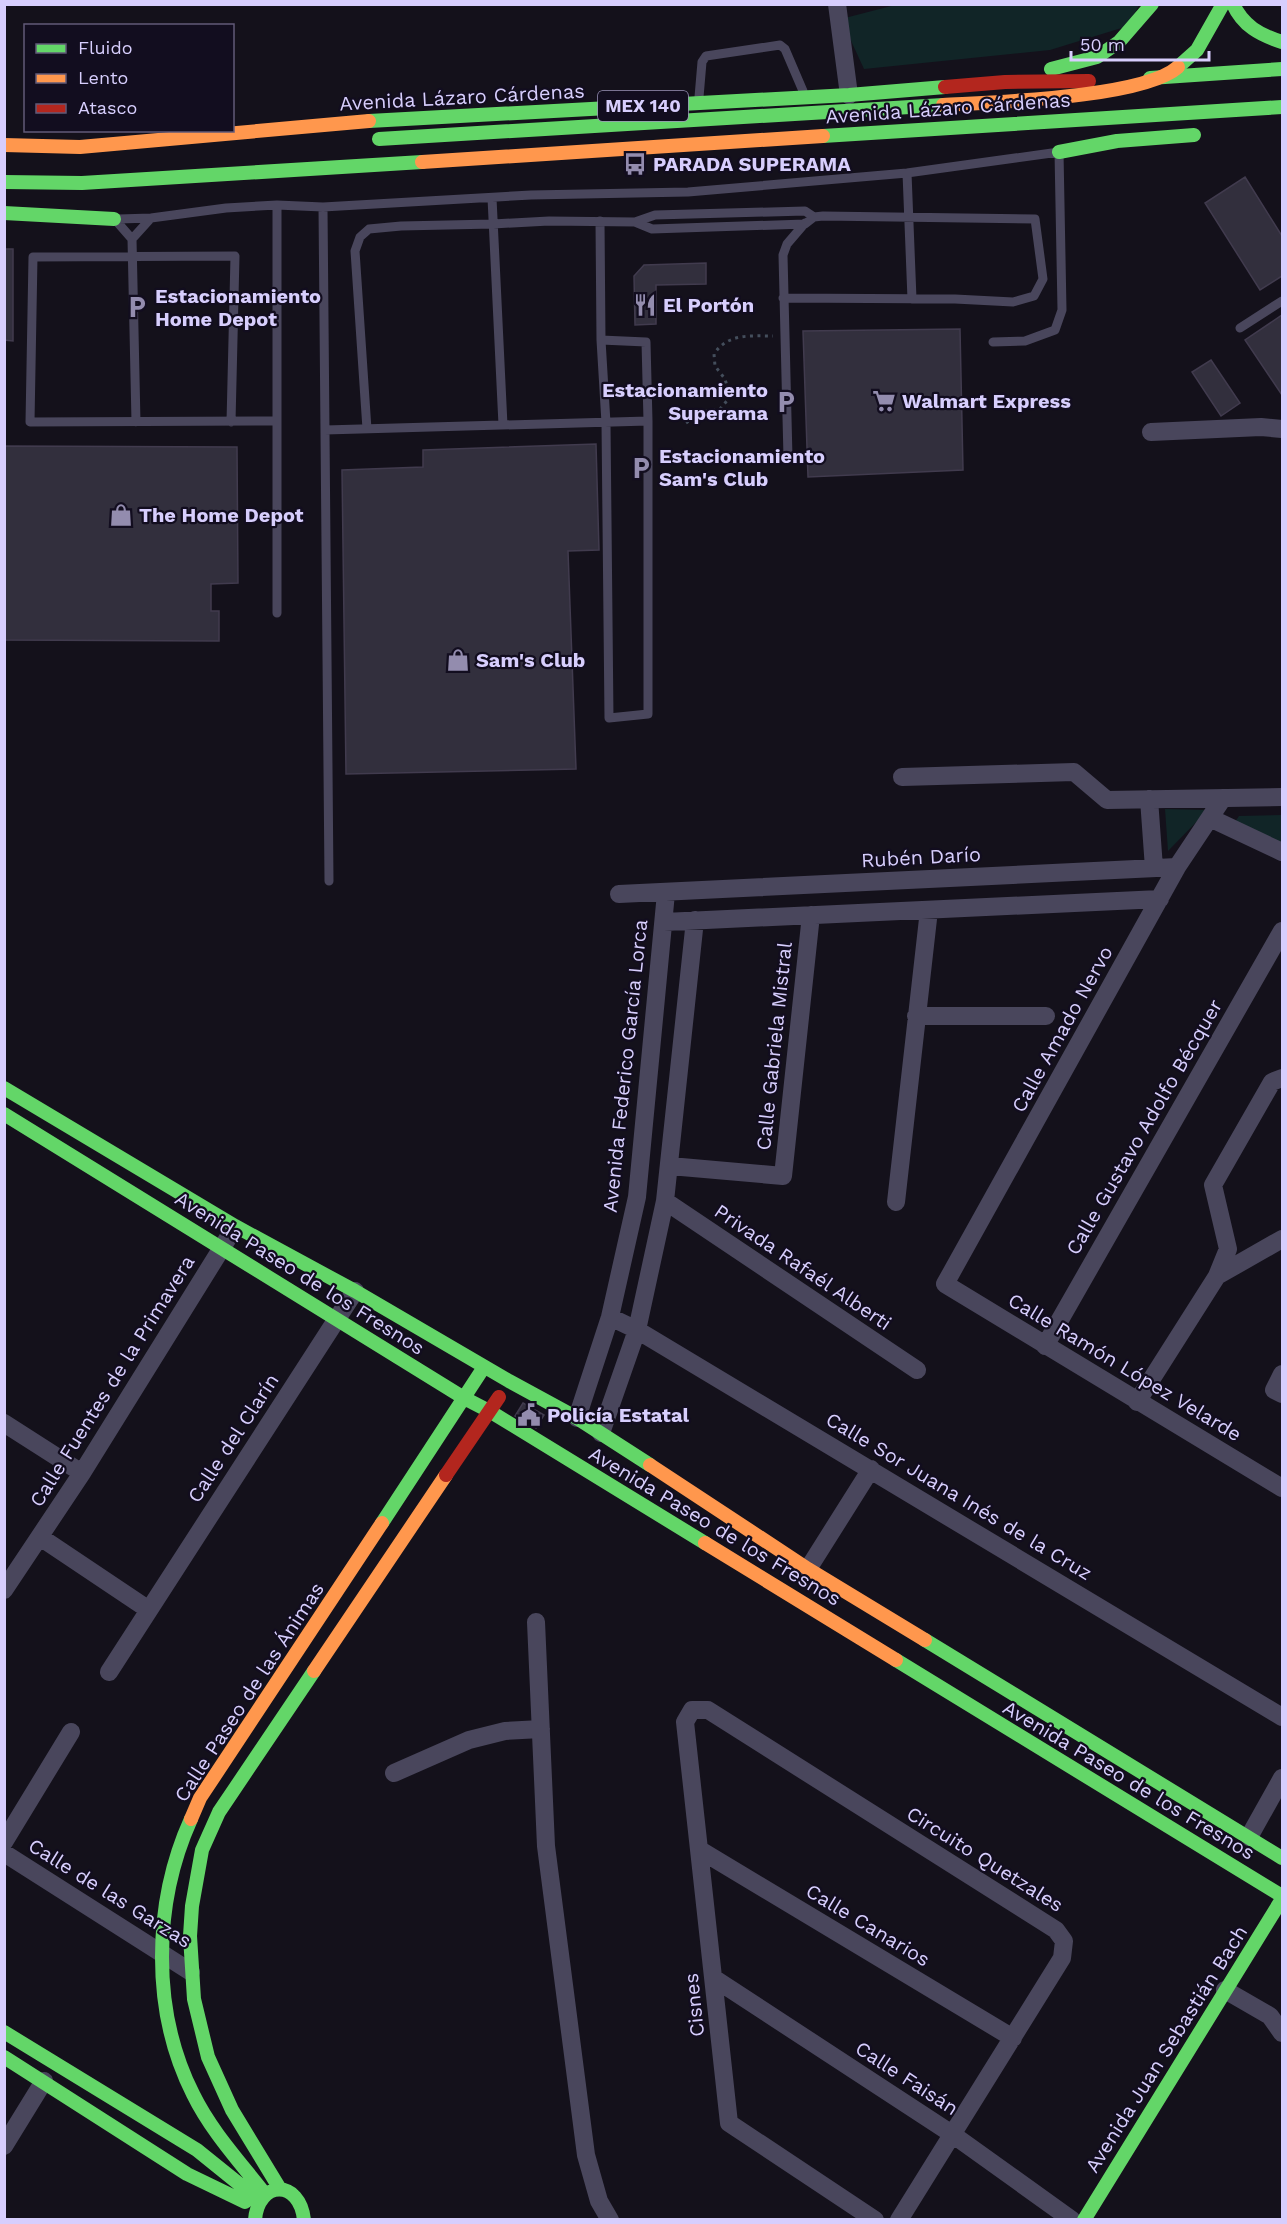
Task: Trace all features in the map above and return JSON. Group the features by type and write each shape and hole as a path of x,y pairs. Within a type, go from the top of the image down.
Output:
{"main road":[{"path":"1005,82 1097,57 1119,42 1152,4"},
{"path":"374,140 1025,100 1116,90 1169,75 1197,50 1223,4"},
{"path":"1233,4 1245,25 1263,36 1282,42"},
{"name":"Avenida Lázaro Cárdenas","path":"4,145 80,147 362,122 849,95 1005,82 1110,81 1282,69"},
{"name":"Avenida Lázaro Cárdenas","path":"4,182 82,183 202,176 1282,107"},
{"path":"1059,152 1117,141 1207,134"},
{"path":"202,176 288,156"},
{"path":"4,213 114,219"},
{"name":"Avenida Paseo de los Fresnos","path":"4,1088 235,1226 355,1291 484,1367 578,1418 601,1433 763,1559 1282,1898"},
{"name":"Avenida Paseo de los Fresnos","path":"4,1114 223,1247 464,1398 763,1559 808,1569 1282,1858"},
{"name":"Calle Paseo de las Ánimas","path":"259,2205 192,2093 175,2050 163,1996 163,1953 169,1894 182,1839 200,1798 484,1367"},
{"name":"Calle Paseo de las Ánimas","path":"280,2189 236,2118 217,2081 202,2039 191,1972 192,1898 202,1849 219,1812 509,1381"},
{"name":"Avenida Juan Sebastián Bach","path":"1084,2220 1282,1898"},
{"path":"4,2032 197,2150 259,2205"},
{"path":"4,2057 187,2174 259,2205"},
{"path":"173,2136 188,2137 204,2129 207,2120 204,2113"},
{"path":"259,2205 280,2189 294,2194 301,2200 304,2220"}],"street":[{"path":"837,4 849,95"},
{"path":"1151,432 1261,427 1282,429"},
{"path":"902,777 1074,772 1107,800 1282,797"},
{"path":"1149,798 1154,868"},
{"name":"Calle Amado Nervo","path":"945,1284 1177,867 1223,798"},
{"path":"1210,818 1282,852"},
{"name":"Rubén Darío","path":"619,894 1177,867"},
{"name":"Avenida Federico García Lorca","path":"578,1418 610,1317 637,1197 666,893"},
{"path":"664,922 1160,899"},
{"path":"896,1202 929,910"},
{"name":"Calle Gabriela Mistral","path":"670,1166 783,1176 811,915"},
{"path":"601,1433 637,1330 665,1201 695,920"},
{"name":"Calle Gustavo Adolfo Bécquer","path":"1045,1346 1282,931"},
{"path":"916,1016 1046,1016"},
{"path":"1137,1402 1217,1276 1228,1249 1213,1185 1272,1082 1282,1078"},
{"name":"Privada Rafaél Alberti","path":"665,1201 917,1370"},
{"name":"Calle Fuentes de la Primavera","path":"4,1590 82,1473 235,1226"},
{"path":"1217,1276 1282,1239"},
{"name":"Calle Ramón López Velarde","path":"945,1284 1282,1488"},
{"name":"Calle del Clarín","path":"109,1672 355,1291"},
{"name":"Calle Sor Juana Inés de la Cruz","path":"610,1317 637,1330 871,1469 1282,1717"},
{"path":"1282,1374 1274,1390 1282,1394"},
{"path":"4,1423 82,1473"},
{"path":"808,1569 871,1469"},
{"path":"40,1538 149,1610"},
{"path":"536,1622 546,1846 586,2155 599,2201 610,2220"},
{"name":"Cisnes","path":"692,1710 685,1722 729,2123 875,2220"},
{"name":"Circuito Quetzales","path":"692,1710 708,1710 1056,1929 1064,1941 1062,1958 899,2220"},
{"path":"394,1773 469,1740 505,1731 541,1729"},
{"path":"4,1842 71,1732"},
{"path":"1249,1837 1282,1778"},
{"name":"Calle Canarios","path":"700,1850 1013,2038"},
{"name":"Calle de las Garzas","path":"4,1853 191,1972"},
{"name":"Calle Faisán","path":"715,1979 952,2134 1072,2220"},
{"path":"1225,1989 1270,2016 1282,2033"},
{"path":"4,2146 44,2081"}],"lane":[{"path":"699,102 702,62 706,56 780,45 785,49 805,96"},
{"path":"114,219 151,218 226,208 278,205 323,207 531,195 688,192 907,173 1059,152 1062,310 1054,330 1025,341 993,342"},
{"path":"907,173 912,299"},
{"path":"492,198 504,425"},
{"path":"277,613 278,205"},
{"path":"323,207 329,880"},
{"path":"635,222 655,215 805,211 814,218"},
{"path":"805,211 806,224"},
{"path":"132,239 151,218"},
{"path":"783,298 955,299 1014,302 1034,296 1043,279 1035,219 814,218 806,224 787,244 783,255 783,298 788,458"},
{"path":"114,219 132,239 136,422"},
{"path":"368,429 355,250 360,237 369,229 549,221 635,222 652,229 806,224"},
{"path":"600,221 601,340 606,423 609,718 648,714 648,421 646,342 601,340"},
{"path":"231,422 235,256 33,257 30,422 231,422 276,421"},
{"path":"1240,328 1282,301"},
{"path":"325,430 648,421"}],"path":[{"path":"686,423 700,412 720,409 730,398 724,379 715,366 714,354 721,343 732,338 784,336"}],"green space":[{"path":"899,4 1139,5 1128,26 1050,50 864,69 841,19"},
{"path":"1165,809 1208,810 1168,851"},
{"path":"1282,815 1282,845 1233,825 1239,816"}],"building":[{"path":"1245,177 1282,236 1282,276 1260,290 1205,203"},
{"path":"4,249 13,249 13,341 4,340"},
{"name":"El Portón","path":"706,263 706,284 656,285 656,324 635,325 634,276 644,265"},
{"path":"1282,315 1282,395 1245,340"},
{"name":"Walmart Express","path":"960,329 963,470 808,477 803,331"},
{"path":"1211,360 1240,403 1221,416 1192,372"},
{"name":"Sam's Club","path":"596,444 599,550 568,551 576,769 346,774 342,470 423,467 423,450"},
{"name":"The Home Depot","path":"4,446 237,447 238,583 211,584 211,611 219,611 219,641 4,640"},
{"name":"Policía Estatal","path":"523,1403 544,1415 536,1428 515,1416"}],"traffic: fast":[{"path":"1051,69 1097,57 1119,42 1152,4"},
{"path":"1178,67 1197,50 1223,4"},
{"path":"1233,4 1237,12 1253,29 1282,42"},
{"path":"1150,78 1282,69"},
{"path":"369,121 849,95 945,87"},
{"path":"379,139 943,105"},
{"path":"823,136 1282,107"},
{"path":"1059,152 1117,141 1194,135"},
{"path":"4,182 82,183 422,162"},
{"path":"4,213 114,219"},
{"path":"4,1088 235,1226 355,1291 577,1418 650,1465"},
{"path":"4,1114 464,1398 491,1412 705,1543"},
{"path":"382,1523 484,1367"},
{"path":"925,1640 1282,1858"},
{"path":"896,1660 1282,1896"},
{"path":"280,2189 232,2110 208,2057 194,1999 190,1936 192,1906 202,1850 219,1812 314,1671"},
{"path":"191,1819 178,1852 169,1886 164,1921 162,1957 164,1993 170,2028 179,2062 200,2108 226,2146 265,2194"},
{"path":"1084,2220 1282,1899"},
{"path":"4,2032 197,2150 254,2196"},
{"path":"4,2057 187,2174 245,2202"},
{"path":"255,2220 263,2197 279,2190 288,2191 295,2197 301,2207 304,2220"}],"traffic: slow":[{"path":"943,105 1031,100 1102,92 1134,86 1160,77 1178,67"},
{"path":"4,145 80,147 369,121"},
{"path":"422,162 823,136"},
{"path":"650,1465 808,1569 925,1640"},
{"path":"314,1671 446,1475"},
{"path":"191,1819 200,1798 382,1523"},
{"path":"705,1543 896,1660"}],"traffic: jam":[{"path":"945,87 1005,82 1089,81"},
{"path":"446,1475 499,1397"}],"place":[{"name":"PARADA SUPERAMA","path":"635,164"},
{"name":"El Portón","path":"645,305"},
{"name":"Estacionamiento Home Depot","path":"137,307"},
{"name":"Walmart Express","path":"884,401"},
{"name":"Estacionamiento Superama","path":"786,402"},
{"name":"Estacionamiento Sam's Club","path":"641,468"},
{"name":"The Home Depot","path":"121,515"},
{"name":"Sam's Club","path":"458,660"},
{"name":"Policía Estatal","path":"529,1415"}]}
